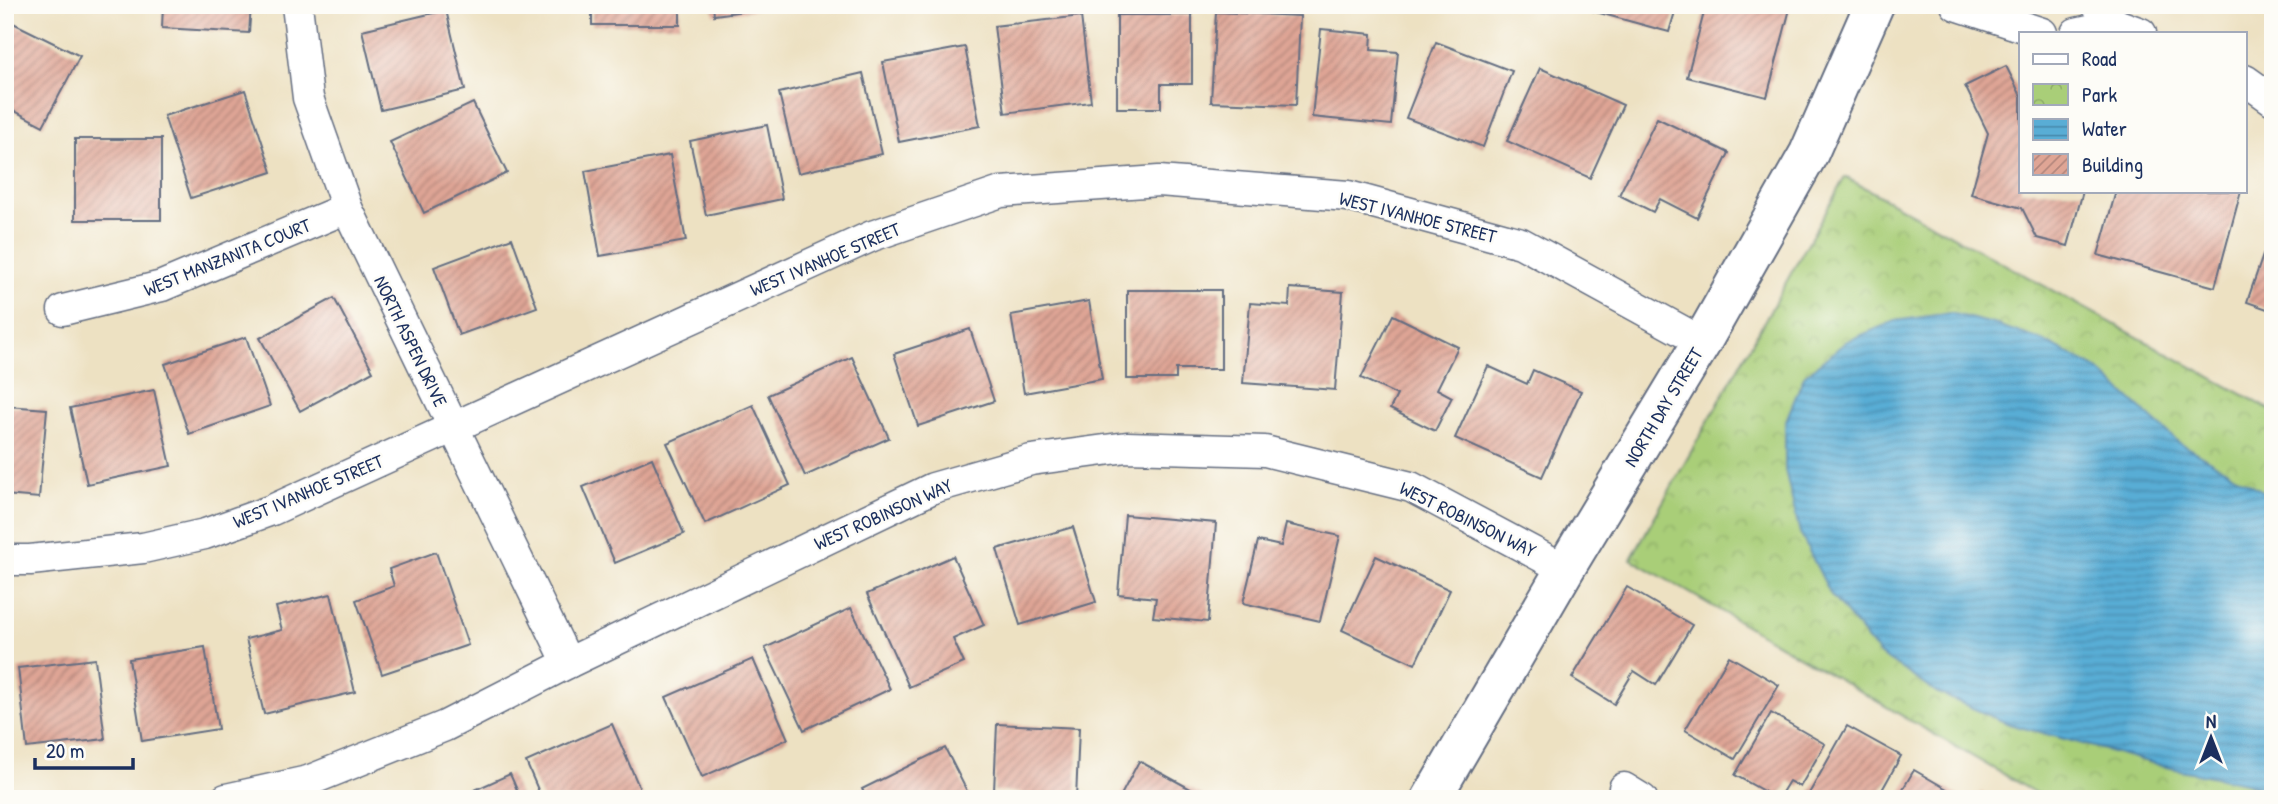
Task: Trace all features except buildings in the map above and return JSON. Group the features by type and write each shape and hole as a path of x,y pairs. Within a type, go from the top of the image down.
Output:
{"street":[{"name":"NORTH ASPEN DRIVE","path":"297,5 308,98 347,208 568,663"},
{"name":"NORTH DAY STREET","path":"1431,799 1702,342 1809,153 1874,5"},
{"path":"1956,5 2039,32"},
{"path":"2080,32 2118,21"},
{"path":"2246,81 2273,100"},
{"name":"WEST IVANHOE STREET","path":"5,560 30,560 143,548 205,534 272,510 872,236 1001,192 1159,181 1348,196 1521,243 1702,342"},
{"name":"WEST MANZANITA COURT","path":"64,310 162,286 347,208"},
{"name":"WEST ROBINSON WAY","path":"226,799 308,781 445,726 568,663 933,488 1031,460 1127,447 1265,451 1411,487 1565,569"}],"green space":[{"path":"1845,177 2273,411 2273,799 2046,799 1631,559"}],"water":[{"path":"1950,313 2044,341 2096,368 2178,442 2273,497 2273,792 2245,783 2171,768 2009,724 1938,693 1879,654 1831,595 1800,533 1785,470 1785,423 1804,376 1847,341 1895,321"}]}
